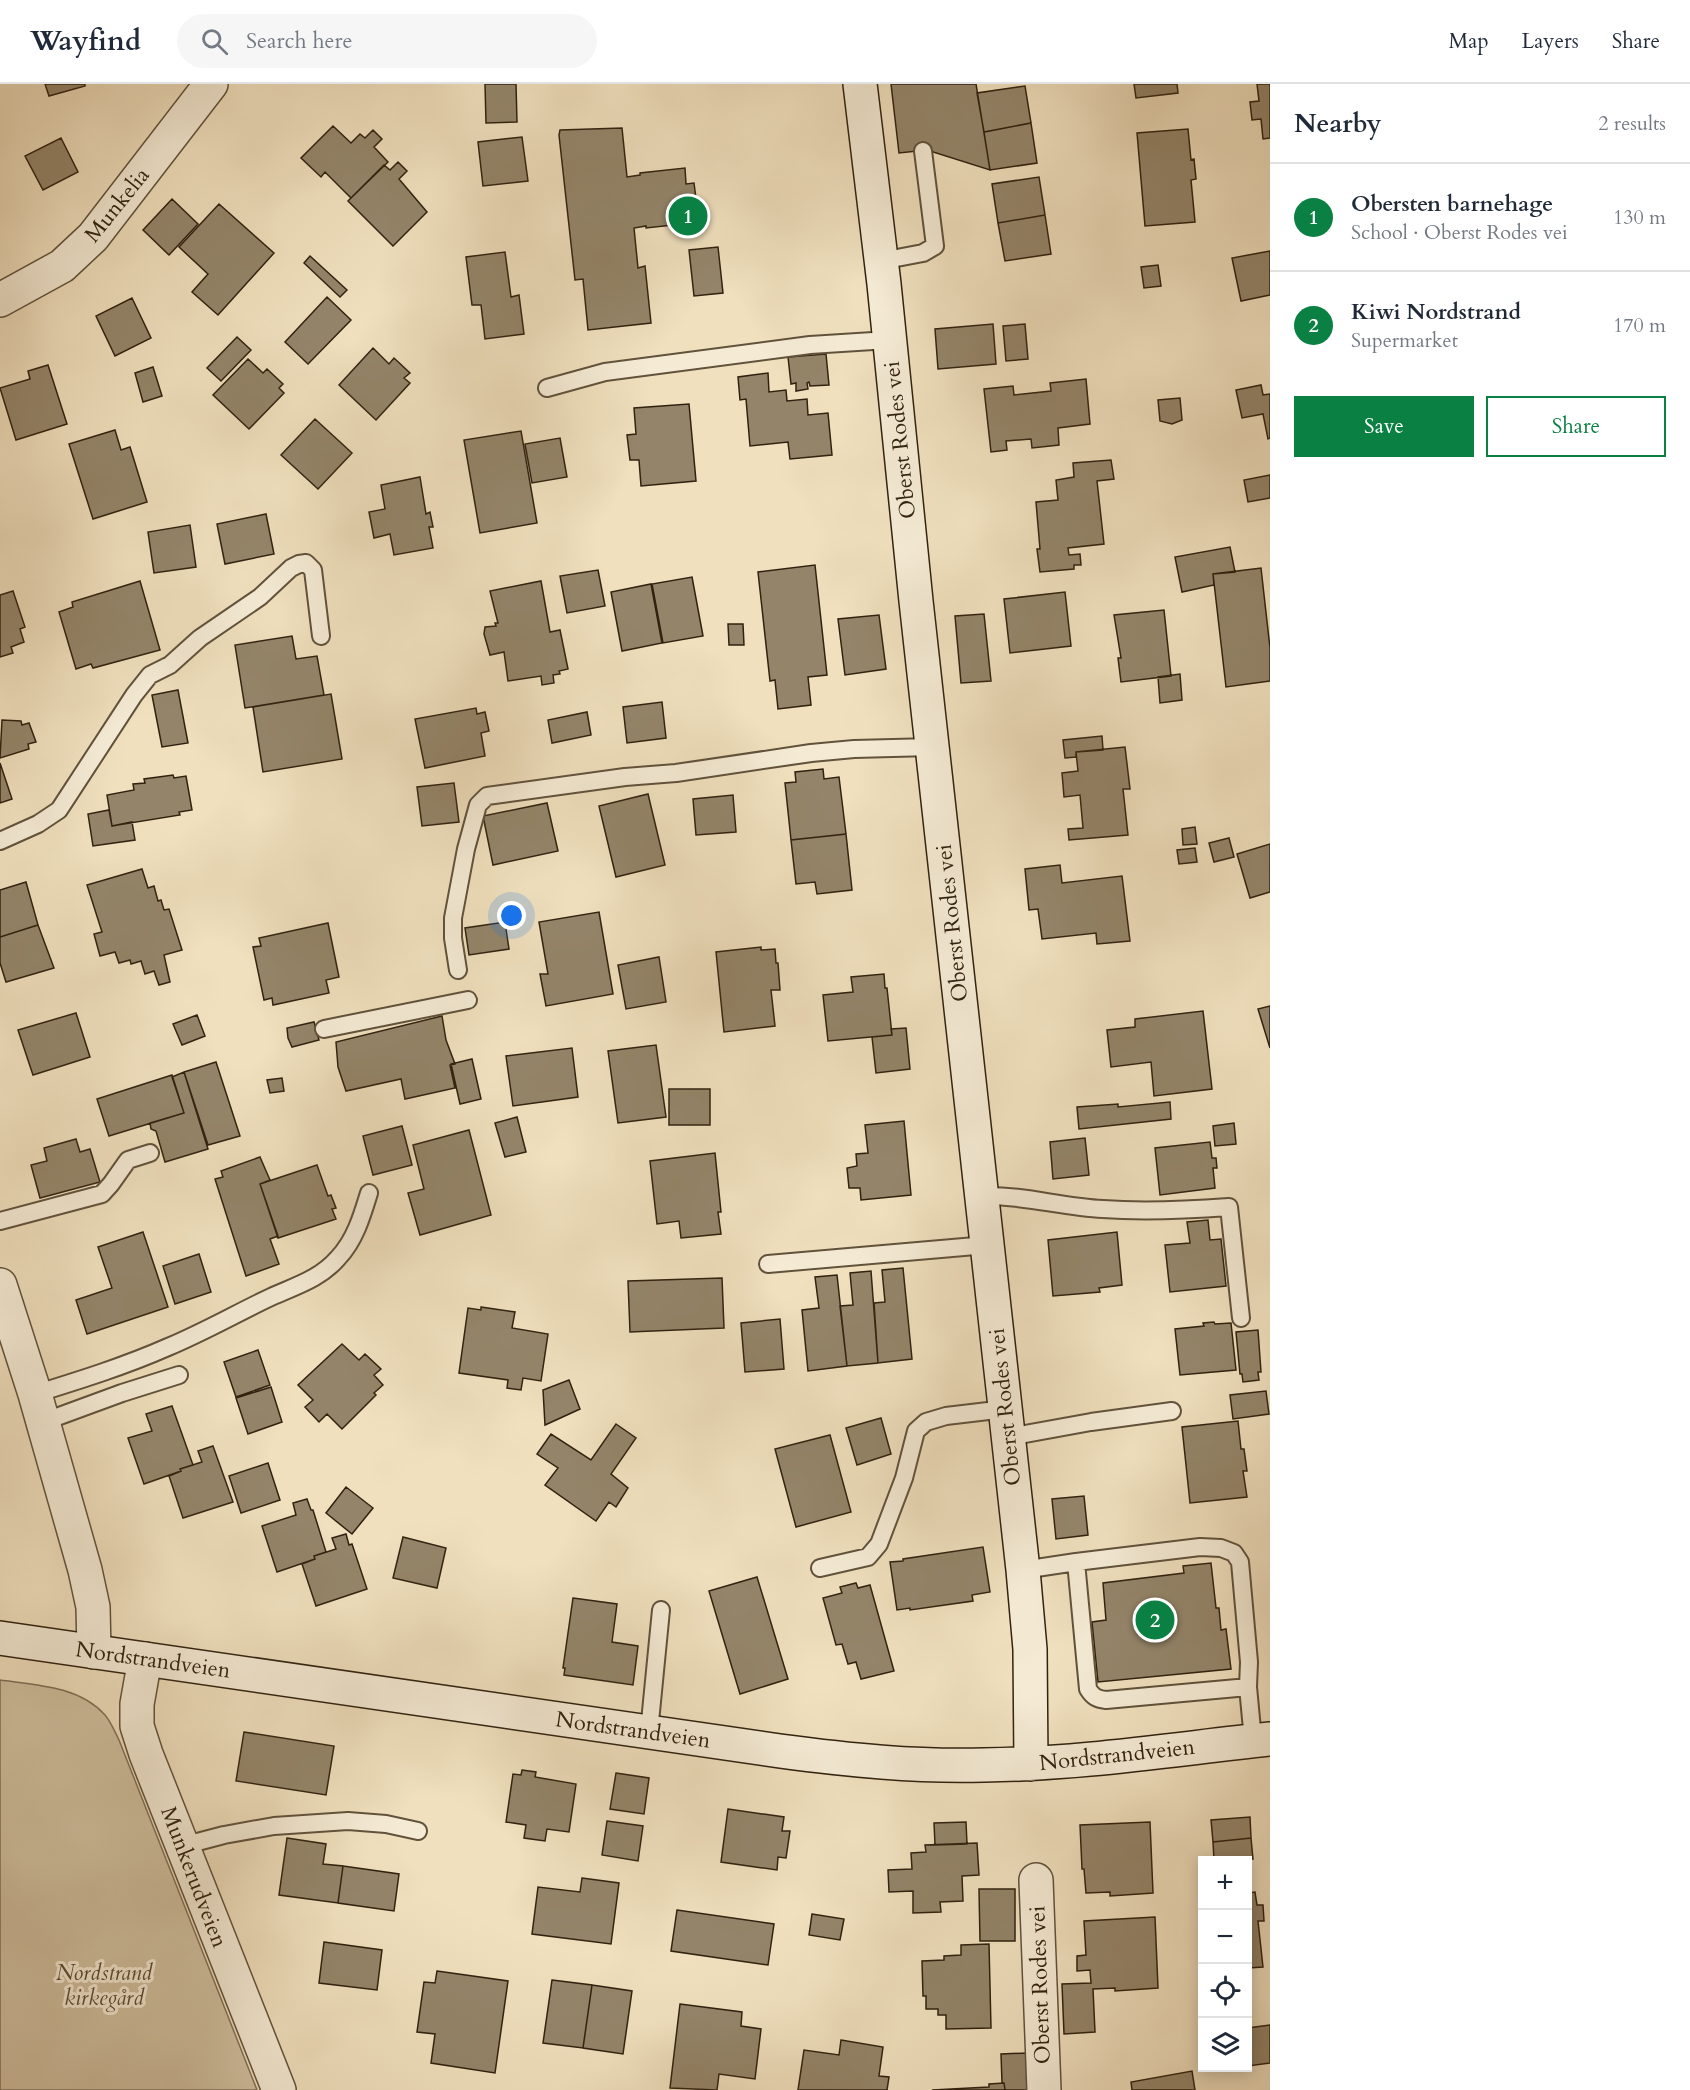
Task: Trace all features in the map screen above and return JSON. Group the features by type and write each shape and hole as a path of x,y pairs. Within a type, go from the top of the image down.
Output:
{"street":[{"name":"Munkelia","path":"0,300 62,266 93,237 211,84"},
{"name":"Oberst Rodes vei","path":"860,84 1023,1570 1030,1649 1031,1764"},
{"path":"0,1285 39,1408 86,1570 93,1607 94,1652"},
{"name":"Nordstrandveien","path":"0,1638 867,1762 950,1766 1031,1764 1262,1739"},
{"name":"Munkerudveien","path":"146,1659 137,1704 137,1726 279,2090"},
{"name":"Oberst Rodes vei","path":"1036,1880 1044,2090"}],"lane":[{"path":"881,261 923,253 935,246 923,151"},
{"path":"547,388 605,372 640,367 810,345 889,340"},
{"path":"0,841 38,824 59,810 134,695 150,675 170,665 200,638 260,597 291,568 299,564 306,563 314,570 321,636"},
{"path":"458,969 453,938 453,918 466,849 478,805 487,796 625,777 676,773 811,753 932,747"},
{"path":"324,1029 468,1000"},
{"path":"0,1221 102,1194 128,1160 150,1154"},
{"path":"39,1408 71,1383 166,1348 313,1280 338,1259 351,1240 361,1221 369,1193"},
{"path":"983,1197 1028,1198 1069,1206 1103,1209 1191,1210 1229,1207 1241,1318"},
{"path":"768,1264 987,1245"},
{"path":"39,1408 122,1393 179,1376"},
{"path":"820,1568 868,1557 879,1544 904,1478 916,1431 926,1422 946,1416 1006,1423 1091,1422 1172,1411"},
{"path":"1023,1570 1200,1547 1221,1548 1234,1553 1240,1563 1249,1662 1248,1687 1262,1739"},
{"path":"1076,1563 1088,1689 1092,1695 1106,1700 1248,1687"},
{"path":"649,1732 661,1610"},
{"path":"182,1846 224,1835 274,1826 348,1821 386,1824 418,1831"}],"green space":[{"name":"Nordstrand kirkegård","path":"0,1680 70,1692 94,1705 109,1721 119,1740 257,2090 0,2090"}],"building":[{"path":"45,84 85,84 85,86 49,96"},
{"path":"485,84 516,84 517,122 486,123"},
{"path":"891,84 976,84 990,170 927,150 899,153"},
{"path":"1134,84 1177,84 1178,93 1136,98"},
{"path":"1257,84 1270,84 1270,138 1263,139 1261,119 1252,120 1250,102 1259,101"},
{"path":"1025,86 1031,123 984,132 977,93"},
{"path":"1031,123 1037,163 990,170 984,132"},
{"path":"333,126 351,143 360,134 365,138 373,130 382,139 374,147 388,162 351,198 325,172 321,177 301,158"},
{"path":"622,128 627,177 640,175 640,173 685,168 686,184 694,183 697,206 689,206 691,223 634,228 638,268 645,266 651,323 588,330 583,279 575,280 559,135 560,130"},
{"path":"1188,129 1191,160 1194,159 1196,179 1191,180 1195,222 1145,226 1137,133"},
{"path":"522,137 528,181 483,186 478,142"},
{"path":"61,138 78,172 43,190 25,156"},
{"path":"398,162 407,171 399,179 427,212 393,246 348,201 384,165 390,170"},
{"path":"1039,177 1045,215 998,223 992,184"},
{"path":"172,199 198,224 169,255 143,230"},
{"path":"219,204 274,253 218,315 192,292 208,274 179,247"},
{"path":"1045,215 1051,254 1005,261 998,223"},
{"path":"718,247 723,293 694,296 689,250"},
{"path":"1270,251 1270,295 1241,301 1232,258"},
{"path":"505,252 511,297 519,295 524,334 485,339 481,305 472,305 466,257"},
{"path":"310,256 347,290 340,297 304,263"},
{"path":"1158,265 1161,286 1144,288 1141,267"},
{"path":"327,297 351,320 308,364 285,342"},
{"path":"132,298 151,338 115,356 96,316"},
{"path":"993,324 996,364 938,369 935,329"},
{"path":"1025,324 1028,359 1006,361 1003,326"},
{"path":"237,337 251,350 221,381 207,368"},
{"path":"373,348 389,364 394,358 410,373 404,378 410,383 376,420 339,385"},
{"path":"826,354 829,385 810,386 809,382 807,383 808,389 796,391 796,383 791,384 788,357"},
{"path":"248,359 263,373 267,369 283,384 279,388 284,393 249,429 213,395"},
{"path":"48,365 67,424 16,440 0,388 30,379 28,371"},
{"path":"153,367 162,396 143,402 135,373"},
{"path":"768,373 769,392 786,390 787,401 807,399 808,415 828,413 832,455 790,459 788,442 750,446 746,399 740,400 738,377"},
{"path":"1086,379 1090,424 1058,428 1059,445 1032,448 1031,439 1006,441 1007,450 991,452 984,389 1013,386 1014,395 1051,391 1050,383"},
{"path":"1261,385 1263,395 1270,394 1270,438 1268,439 1263,414 1242,418 1236,390"},
{"path":"1180,398 1182,420 1172,424 1160,421 1158,400"},
{"path":"689,404 696,481 641,486 639,460 630,460 627,435 636,434 634,408"},
{"path":"315,419 352,453 318,489 281,455"},
{"path":"115,430 121,450 130,447 147,502 93,519 69,444"},
{"path":"521,431 537,523 480,533 464,440"},
{"path":"560,438 567,477 532,483 525,444"},
{"path":"1111,460 1114,479 1097,481 1104,544 1068,548 1069,555 1080,554 1081,565 1074,565 1074,569 1040,572 1036,502 1058,500 1056,480 1074,477 1073,463"},
{"path":"1270,475 1270,498 1248,502 1244,480"},
{"path":"420,477 426,514 430,512 433,527 429,527 433,548 394,555 390,534 374,538 369,512 385,509 381,485"},
{"path":"266,514 274,554 225,564 217,524"},
{"path":"190,525 196,567 154,573 148,532"},
{"path":"1230,547 1235,572 1213,574 1214,585 1182,592 1175,557"},
{"path":"815,565 827,675 808,677 811,705 778,709 775,680 770,681 758,572"},
{"path":"1261,568 1270,648 1270,681 1226,687 1213,574"},
{"path":"598,570 605,606 567,613 560,576"},
{"path":"692,577 703,636 663,643 652,584"},
{"path":"140,581 160,650 93,668 91,664 76,669 59,612 73,607 72,602"},
{"path":"541,581 550,632 560,630 568,669 553,675 554,683 542,685 541,676 508,681 504,652 490,655 484,634 485,627 496,626 495,623 498,623 490,591"},
{"path":"651,584 662,643 622,651 611,592"},
{"path":"13,591 25,627 20,629 24,642 11,647 13,653 0,657 0,595"},
{"path":"1065,592 1071,646 1010,653 1004,599"},
{"path":"1164,610 1171,676 1121,682 1118,658 1121,658 1114,615"},
{"path":"984,614 991,681 961,683 955,616"},
{"path":"879,615 886,669 845,675 838,619"},
{"path":"728,624 743,624 744,645 729,645"},
{"path":"292,636 296,659 317,656 324,695 245,708 235,645"},
{"path":"1180,674 1182,700 1160,703 1158,677"},
{"path":"178,690 188,743 162,747 152,695"},
{"path":"331,694 342,759 263,772 253,707"},
{"path":"662,702 666,738 627,743 623,707"},
{"path":"476,708 477,714 485,712 489,731 481,733 485,756 425,768 415,719"},
{"path":"587,712 591,735 552,743 548,720"},
{"path":"2,720 21,721 22,725 29,723 36,742 28,744 29,749 0,758"},
{"path":"1102,736 1103,750 1076,752 1076,757 1065,758 1063,740"},
{"path":"1125,747 1130,789 1123,789 1128,835 1069,840 1068,829 1083,828 1080,795 1064,797 1062,773 1078,771 1076,752"},
{"path":"0,763 12,799 0,803"},
{"path":"823,769 824,779 839,777 846,834 791,840 785,783 796,782 795,772"},
{"path":"173,775 174,778 186,776 192,810 179,812 180,815 112,826 107,795 134,790 133,784 145,783 144,779"},
{"path":"454,783 459,822 422,826 417,787"},
{"path":"648,794 665,865 616,877 599,806"},
{"path":"733,795 736,832 696,835 693,799"},
{"path":"547,803 558,851 493,865 483,816"},
{"path":"109,810 112,826 132,822 135,840 93,846 88,814"},
{"path":"1195,827 1197,844 1183,845 1182,829"},
{"path":"846,834 852,890 817,894 815,882 796,884 791,840"},
{"path":"1229,838 1234,857 1214,862 1209,843"},
{"path":"1270,844 1270,892 1250,898 1237,854"},
{"path":"1195,848 1197,862 1179,864 1177,850"},
{"path":"1060,865 1062,883 1122,876 1130,941 1097,944 1096,933 1042,939 1038,909 1029,910 1025,869"},
{"path":"142,869 148,888 154,886 158,901 161,900 164,910 169,909 182,950 164,955 170,982 159,985 154,971 145,974 141,961 131,964 130,960 119,963 115,952 100,956 94,934 102,932 87,885"},
{"path":"26,882 38,925 0,937 0,890"},
{"path":"599,912 613,994 546,1006 540,974 548,974 539,922"},
{"path":"505,922 509,949 469,955 465,928"},
{"path":"328,923 339,977 326,980 329,993 273,1005 272,998 264,1000 253,947 261,946 259,938"},
{"path":"38,925 54,968 6,982 0,963 0,937"},
{"path":"761,947 761,950 775,949 776,963 778,963 780,990 771,990 775,1026 724,1032 716,952"},
{"path":"659,957 666,1002 626,1009 618,965"},
{"path":"884,974 892,1035 828,1041 823,995 853,992 851,977"},
{"path":"1270,1006 1270,1048 1258,1009"},
{"path":"1203,1011 1212,1089 1154,1096 1151,1062 1111,1067 1107,1030 1135,1027 1135,1019"},
{"path":"76,1013 90,1057 33,1075 18,1030"},
{"path":"197,1015 205,1036 182,1045 173,1024"},
{"path":"442,1016 446,1040 455,1064 450,1065 455,1088 405,1099 401,1079 346,1091 338,1067 336,1042"},
{"path":"314,1022 319,1040 292,1047 287,1028"},
{"path":"906,1028 910,1069 876,1073 872,1037 892,1035 891,1029"},
{"path":"656,1045 666,1117 618,1123 608,1051"},
{"path":"572,1048 578,1097 513,1106 506,1056"},
{"path":"472,1059 481,1099 460,1104 451,1064"},
{"path":"216,1062 240,1136 208,1145 184,1072"},
{"path":"184,1072 208,1149 165,1162 156,1131 151,1129 150,1123 184,1113 172,1077"},
{"path":"172,1075 184,1113 109,1136 97,1099"},
{"path":"282,1078 284,1091 270,1093 267,1080"},
{"path":"669,1089 710,1089 710,1125 669,1125"},
{"path":"1170,1102 1171,1119 1079,1129 1077,1107 1118,1104 1118,1107"},
{"path":"517,1117 526,1152 505,1157 495,1123"},
{"path":"904,1121 911,1195 861,1200 860,1188 849,1188 847,1168 857,1166 856,1154 868,1153 865,1125"},
{"path":"1234,1123 1236,1144 1215,1146 1213,1126"},
{"path":"402,1126 412,1165 373,1175 363,1136"},
{"path":"469,1130 491,1215 420,1235 408,1193 424,1189 413,1145"},
{"path":"1085,1138 1089,1175 1053,1179 1050,1142"},
{"path":"76,1139 80,1152 90,1149 100,1182 40,1198 31,1165 47,1161 44,1148"},
{"path":"1210,1142 1212,1158 1216,1158 1217,1168 1213,1168 1215,1188 1160,1195 1155,1148"},
{"path":"715,1153 721,1234 681,1238 679,1221 657,1224 650,1161"},
{"path":"260,1157 270,1180 260,1184 278,1236 270,1239 279,1264 246,1276 215,1179 223,1177 221,1171"},
{"path":"317,1165 328,1196 331,1195 336,1208 332,1209 336,1219 278,1238 260,1184"},
{"path":"1208,1220 1210,1240 1221,1239 1226,1286 1170,1292 1165,1245 1190,1243 1187,1222"},
{"path":"143,1232 168,1307 87,1334 76,1300 112,1288 98,1247"},
{"path":"1117,1232 1122,1285 1099,1288 1100,1292 1053,1296 1048,1240"},
{"path":"199,1254 211,1292 175,1304 163,1266"},
{"path":"903,1268 912,1359 878,1363 874,1303 885,1302 882,1270"},
{"path":"871,1271 878,1363 847,1366 840,1306 853,1305 850,1273"},
{"path":"837,1275 847,1366 808,1371 802,1310 819,1308 815,1277"},
{"path":"722,1278 724,1328 630,1332 628,1281"},
{"path":"481,1307 515,1312 512,1328 548,1334 541,1381 523,1378 521,1390 507,1388 508,1380 459,1373 468,1308 481,1310"},
{"path":"780,1319 784,1369 745,1372 741,1323"},
{"path":"1214,1322 1215,1324 1231,1323 1236,1370 1180,1375 1175,1329 1204,1326 1203,1323"},
{"path":"1258,1330 1261,1372 1258,1372 1259,1380 1243,1382 1242,1374 1240,1374 1236,1332"},
{"path":"342,1344 359,1360 365,1354 381,1369 374,1375 383,1385 342,1429 327,1414 319,1422 305,1407 313,1400 298,1385"},
{"path":"258,1350 270,1385 236,1397 224,1362"},
{"path":"569,1380 580,1409 545,1425 543,1390"},
{"path":"271,1387 282,1422 248,1434 236,1398"},
{"path":"1266,1391 1269,1414 1233,1419 1230,1395"},
{"path":"172,1406 193,1465 144,1484 128,1438 152,1431 146,1414"},
{"path":"881,1418 891,1454 857,1465 846,1428"},
{"path":"1238,1421 1241,1449 1244,1449 1247,1471 1243,1471 1247,1497 1190,1503 1182,1427"},
{"path":"616,1424 636,1438 611,1474 628,1488 616,1507 609,1502 596,1521 545,1485 558,1468 537,1454 551,1434 591,1460"},
{"path":"830,1435 851,1512 796,1527 775,1449"},
{"path":"213,1446 233,1502 183,1518 169,1476 181,1471 180,1469 202,1462 198,1451"},
{"path":"268,1463 280,1500 241,1513 229,1476"},
{"path":"346,1487 373,1508 352,1534 326,1513"},
{"path":"1084,1496 1088,1535 1056,1539 1052,1499"},
{"path":"307,1499 313,1510 326,1552 314,1556 315,1559 277,1572 262,1526 296,1515 293,1503"},
{"path":"346,1534 349,1545 352,1544 367,1589 316,1606 302,1564 315,1559 314,1556 336,1549 332,1538"},
{"path":"403,1537 446,1548 437,1588 393,1578"},
{"path":"983,1547 990,1592 972,1595 973,1601 897,1610 890,1562"},
{"path":"1211,1563 1216,1608 1219,1608 1221,1630 1226,1629 1231,1669 1098,1682 1092,1622 1106,1620 1103,1583 1184,1573 1183,1566"},
{"path":"757,1577 788,1679 740,1694 709,1591"},
{"path":"856,1583 858,1588 870,1585 894,1671 861,1679 856,1662 848,1664 842,1644 836,1645 823,1598 842,1593 840,1587"},
{"path":"573,1598 617,1604 612,1642 638,1646 633,1685 564,1675 565,1668 563,1668"},
{"path":"244,1732 334,1746 326,1795 236,1781"},
{"path":"522,1770 536,1772 535,1777 576,1784 569,1832 547,1829 545,1841 524,1838 526,1825 506,1822 513,1774 521,1775"},
{"path":"616,1773 649,1778 644,1814 610,1809"},
{"path":"728,1809 784,1817 782,1831 790,1831 786,1858 778,1857 777,1870 721,1862"},
{"path":"1250,1817 1251,1838 1213,1842 1211,1820"},
{"path":"607,1821 643,1826 638,1861 602,1855"},
{"path":"966,1822 967,1844 935,1845 934,1823"},
{"path":"1150,1822 1153,1893 1110,1896 1110,1892 1086,1893 1084,1869 1082,1869 1080,1825"},
{"path":"287,1838 326,1844 323,1864 343,1866 338,1903 279,1895"},
{"path":"1251,1838 1253,1859 1252,1856 1214,1856 1213,1842"},
{"path":"977,1843 979,1875 962,1876 963,1901 940,1902 941,1912 913,1913 913,1891 889,1892 888,1870 912,1869 911,1853 926,1852 925,1845"},
{"path":"343,1866 399,1874 394,1911 338,1903"},
{"path":"582,1878 619,1883 611,1944 532,1934 538,1887 580,1892"},
{"path":"979,1889 1015,1889 1015,1941 980,1941"},
{"path":"1252,1892 1255,1892 1257,1905 1263,1905 1264,1921 1258,1921 1263,1967 1252,1968"},
{"path":"677,1910 774,1924 768,1965 671,1951"},
{"path":"812,1914 844,1919 840,1940 809,1935"},
{"path":"1155,1917 1158,1988 1115,1991 1115,1988 1093,1989 1095,2032 1064,2034 1062,1984 1091,1983 1090,1970 1077,1971 1077,1956 1086,1955 1084,1921"},
{"path":"324,1942 382,1950 377,1990 319,1983"},
{"path":"989,1944 991,2028 946,2029 946,2015 938,2015 938,2009 926,2009 926,1996 923,1996 922,1961 944,1960 944,1956 961,1955 961,1945"},
{"path":"437,1971 508,1981 495,2073 431,2063 435,2034 417,2032 424,1982 435,1983"},
{"path":"552,1980 592,1985 583,2048 543,2043"},
{"path":"592,1985 632,1991 623,2054 583,2048"},
{"path":"680,2004 742,2012 741,2026 761,2029 755,2079 719,2074 717,2090 670,2088"},
{"path":"1270,2025 1270,2063 1252,2065 1252,2027"},
{"path":"841,2040 883,2047 879,2076 889,2077 887,2090 798,2090 804,2050 839,2055"},
{"path":"1027,2053 1028,2090 1005,2090 1004,2083 1002,2083 1001,2054"},
{"path":"1192,2071 1195,2090 1132,2090 1131,2082"},
{"path":"1004,2083 1005,2090 932,2090 989,2087 989,2084"}],"place":[{"name":"Obersten barnehage","path":"688,216"},
{"name":"Kiwi Nordstrand","path":"1155,1620"}]}
